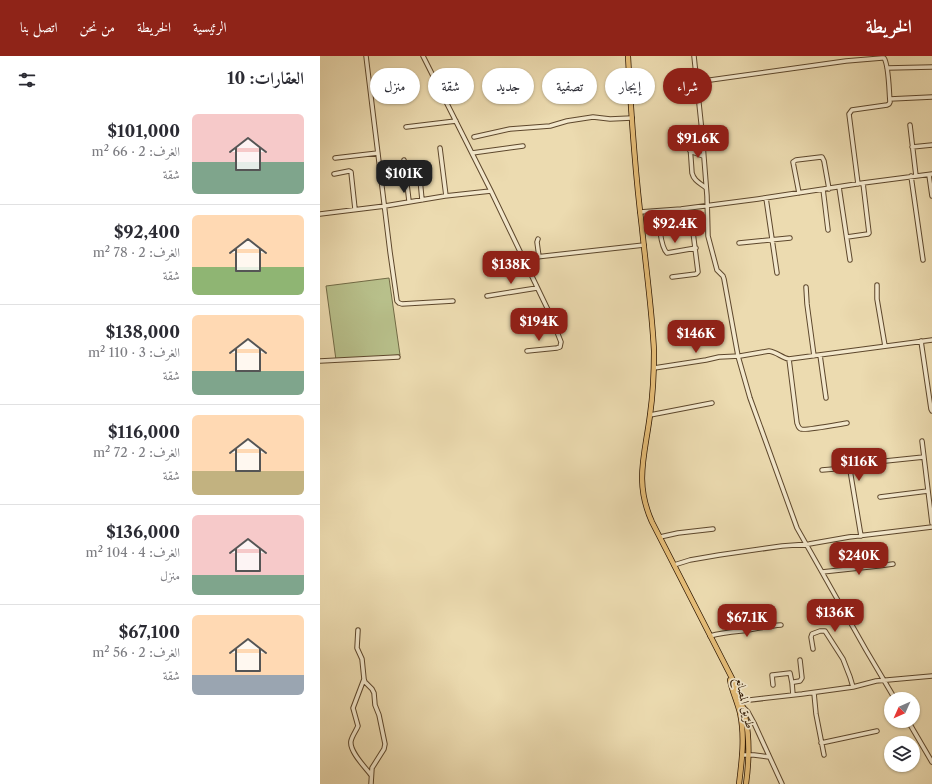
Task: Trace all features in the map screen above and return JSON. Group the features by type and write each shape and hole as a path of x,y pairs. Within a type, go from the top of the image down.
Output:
{"main road":[{"path":"628,56 640,212 653,332 654,368 650,415 642,468 644,501 660,538 734,683 742,703 747,726 748,755 746,784"},
{"name":"طريق المصانع","path":"729,674 741,723 742,755 739,784"}],"street":[{"path":"366,56 390,252 398,303 452,301"},
{"path":"423,56 491,190 560,340 561,345 559,348 527,351"},
{"path":"694,56 695,68"},
{"path":"845,56 846,61"},
{"path":"712,80 846,61 883,58 886,60 890,103 888,105 852,110 849,113 858,184"},
{"path":"887,68 932,67"},
{"path":"890,99 932,97"},
{"path":"699,104 706,188 708,239 717,271 724,279 738,356 750,398 797,528 891,692"},
{"path":"474,137 510,129 550,126 589,117 610,119 632,118"},
{"path":"406,127 456,121"},
{"path":"910,125 916,176"},
{"path":"689,131 693,177 697,182 706,188"},
{"path":"912,147 932,145"},
{"path":"472,153 523,146"},
{"path":"440,148 446,196"},
{"path":"690,151 703,156"},
{"path":"335,158 378,153"},
{"path":"798,193 793,162 796,160 822,157 824,161 828,188"},
{"path":"404,160 409,201"},
{"path":"334,174 349,171 351,172 355,209"},
{"path":"640,212 692,208 911,176 931,175 932,196"},
{"path":"911,176 923,260"},
{"path":"420,179 422,200"},
{"path":"847,237 870,233 863,183"},
{"path":"838,187 850,260"},
{"path":"823,189 828,230"},
{"path":"320,214 491,190"},
{"path":"766,198 777,273"},
{"path":"672,278 698,273 691,213 692,208"},
{"path":"660,231 663,246 667,253 696,248"},
{"path":"739,243 790,238"},
{"path":"538,239 536,242 537,257 644,245"},
{"path":"877,285 877,299 885,346"},
{"path":"806,287 814,356"},
{"path":"487,296 537,288"},
{"path":"654,368 719,357 771,351 789,359 932,340"},
{"path":"921,342 932,411"},
{"path":"820,355 826,398"},
{"path":"320,361 398,357"},
{"path":"789,359 797,423 800,428 807,429 847,423"},
{"path":"650,415 712,403"},
{"path":"922,441 932,523"},
{"path":"866,463 924,457"},
{"path":"822,470 848,468 850,470 861,536"},
{"path":"880,497 928,491"},
{"path":"674,565 690,560 713,556 932,527"},
{"path":"660,538 678,533 713,529"},
{"path":"822,572 893,564"},
{"path":"710,636 718,633 781,625"},
{"path":"358,630 357,648 362,659 364,679 374,693 375,705 385,744 384,750 372,768 371,784"},
{"path":"813,649 810,637 812,634 820,631 824,632 843,660 853,686"},
{"path":"792,683 800,681 802,678 800,660"},
{"path":"773,685 772,676 790,673 793,695"},
{"path":"782,784 754,723 742,703 814,693 868,683 932,676"},
{"path":"364,679 353,708 358,726 351,740 351,744 352,749 371,775"},
{"path":"814,693 824,755"},
{"path":"912,728 932,762"},
{"path":"821,743 877,730"},
{"path":"742,755 759,755 769,758"}],"green space":[{"path":"389,278 400,355 336,360 326,286"}]}
